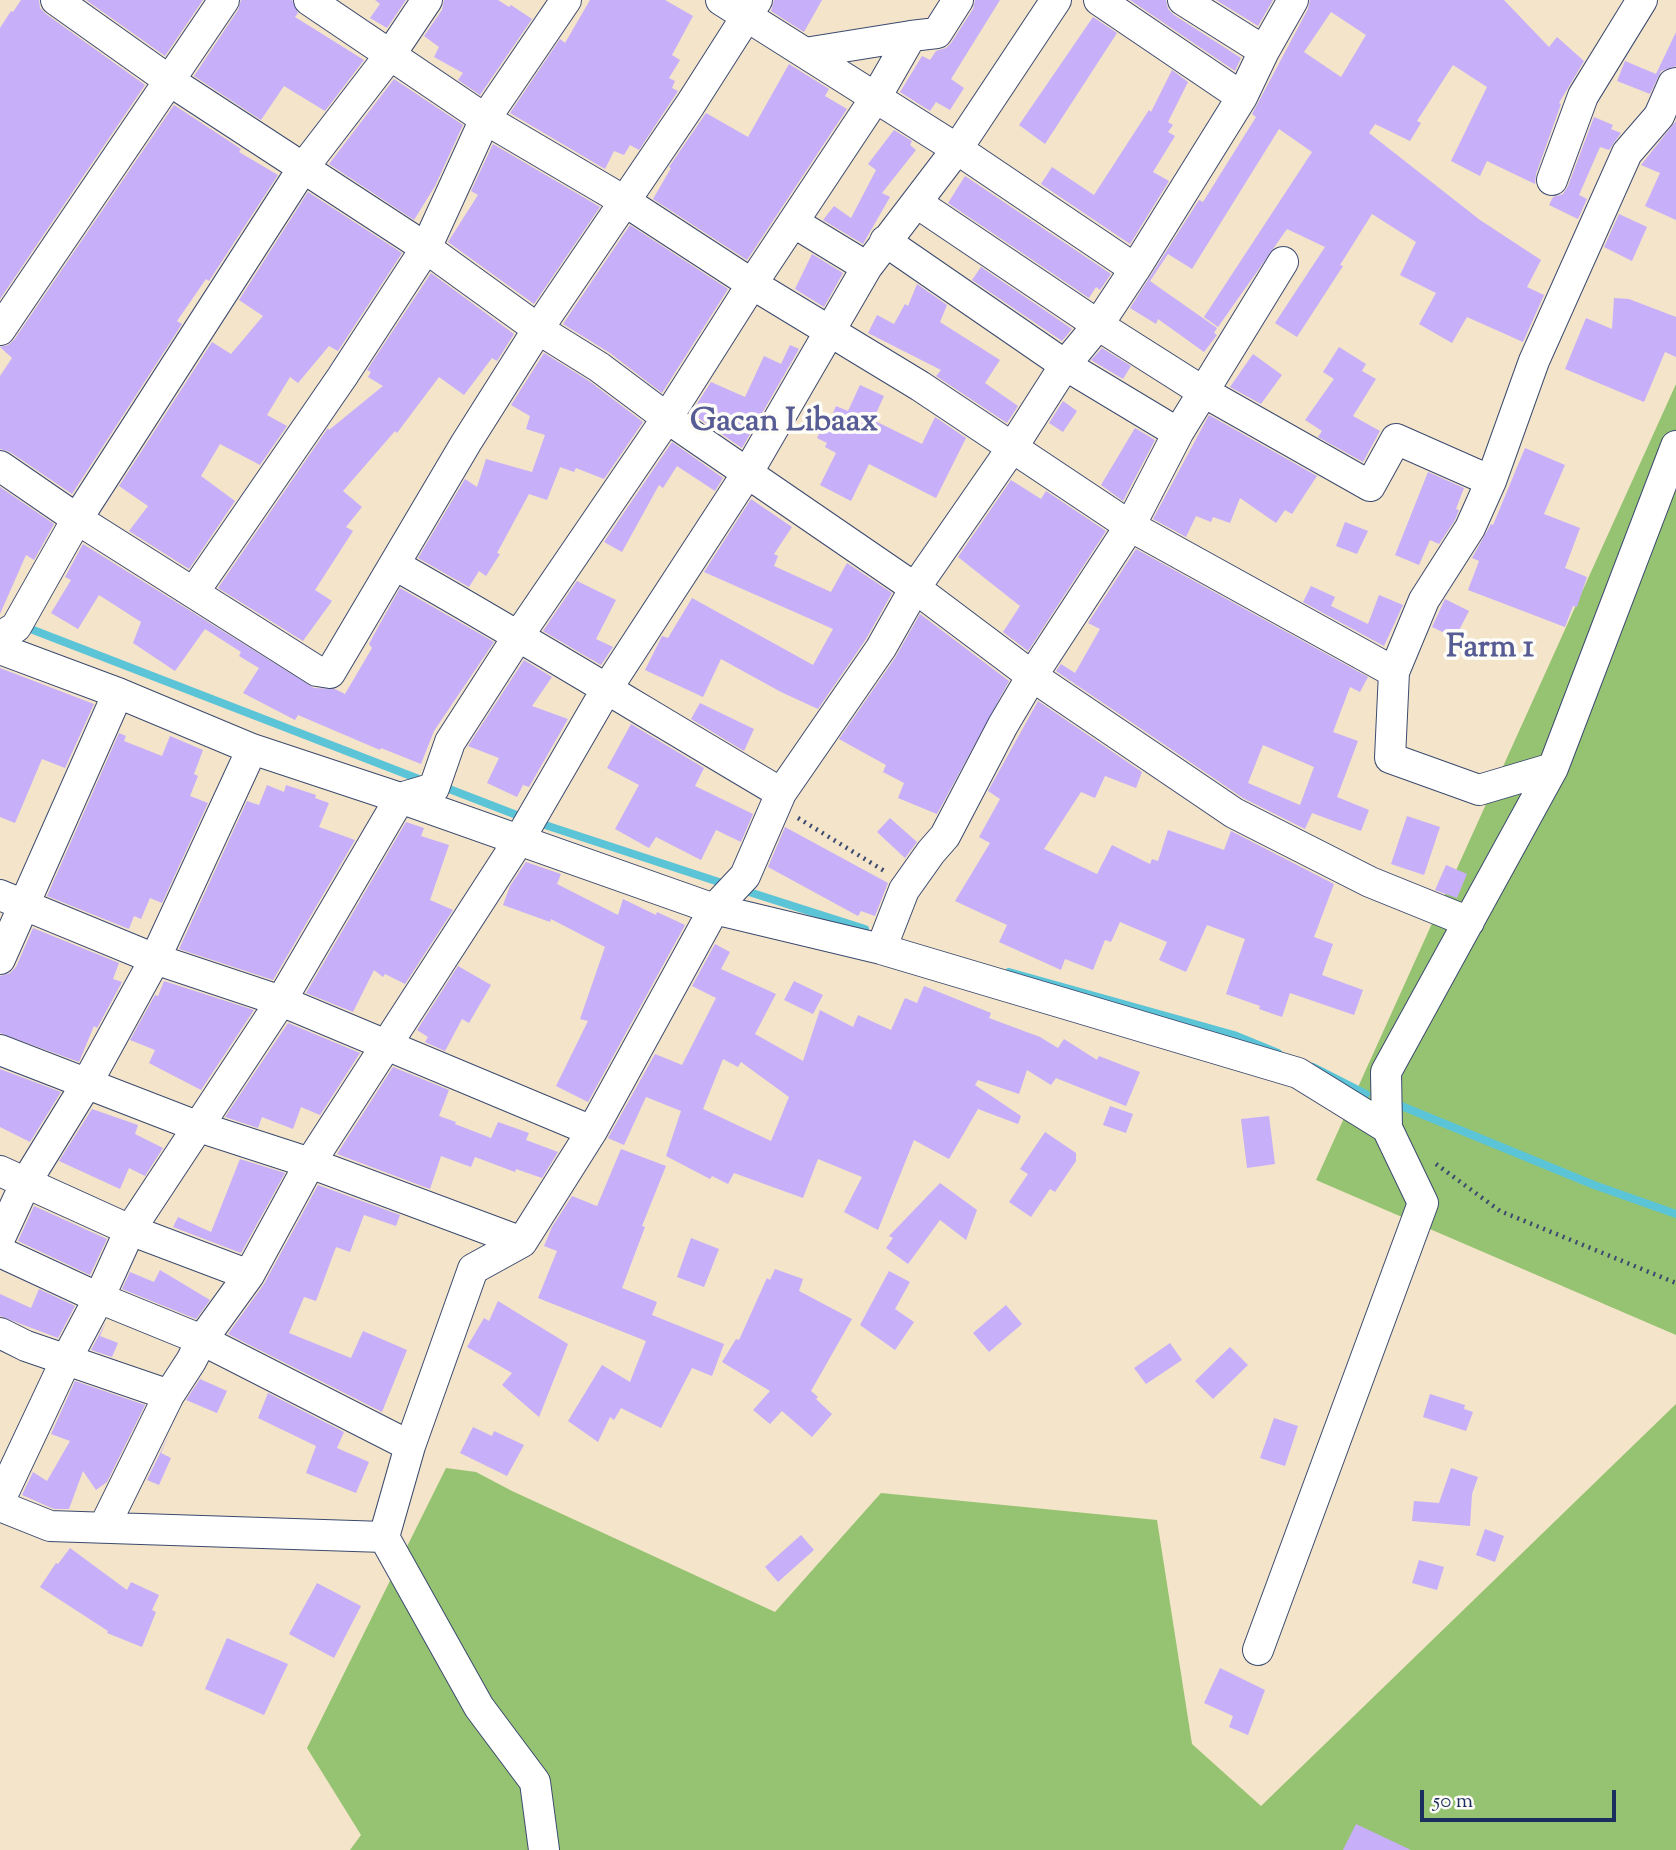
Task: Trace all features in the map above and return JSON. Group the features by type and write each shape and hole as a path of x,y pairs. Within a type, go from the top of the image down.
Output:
{"street":[{"path":"56,0 170,81 426,248 538,329 599,367 667,418 915,588 1032,676 1234,813 1370,883 1469,922"},
{"path":"0,330 224,0"},
{"path":"309,0 485,120 626,202 752,284 920,386 1130,526 1394,672"},
{"path":"0,637 16,627 77,519 303,168 390,55 427,0"},
{"path":"194,592 342,377 426,248 485,120 566,0"},
{"path":"720,0 752,8 806,53 957,149 1135,269"},
{"path":"806,53 937,33 958,0"},
{"path":"104,1527 169,1395 202,1340 249,1275 310,1163 519,840 607,690 748,472 867,267 957,149 1056,0"},
{"path":"1099,0 1242,96"},
{"path":"1183,0 1264,51"},
{"path":"543,1849 535,1782 479,1707 384,1536 410,1446 473,1269 522,1242 592,1131 713,909 745,876 781,793 881,648 915,588 1065,365 1098,326 1135,269 1242,96 1293,0"},
{"path":"1552,180 1583,96 1642,0"},
{"path":"0,466 77,519 317,671 330,673 466,443 538,329 626,202 752,8"},
{"path":"0,1500 65,1360 99,1298 130,1230 281,1001 400,798 434,788 450,742 519,635 667,418 876,97 911,36"},
{"path":"1553,768 1479,790 1390,758 1394,672 1424,600 1470,528 1491,481 1534,361 1626,153 1659,116 1673,84 1676,83"},
{"path":"917,203 1098,326 1202,391 1370,486 1396,439 1491,481"},
{"path":"793,222 867,267"},
{"path":"885,242 1065,365 1178,433"},
{"path":"881,949 904,890 946,836 1003,725 1130,526 1202,391 1283,262"},
{"path":"1258,1650 1423,1203 1387,1128 1386,1072 1553,768 1676,446"},
{"path":"395,565 519,635 781,793"},
{"path":"0,649 118,692 252,749 400,798 713,909 881,949 1298,1073 1387,1128"},
{"path":"0,959 12,899 118,692"},
{"path":"0,1238 13,1177 86,1083 155,959 252,749"},
{"path":"12,899 155,959 281,1001 592,1131"},
{"path":"0,1050 199,1127 310,1163 522,1242"},
{"path":"13,1177 130,1230 249,1275"},
{"path":"0,1252 99,1298 202,1340 410,1446"},
{"path":"0,1333 26,1346 169,1395"},
{"path":"0,1506 50,1526 384,1536"}],"path":[{"path":"781,793 779,807 886,873 904,890"},
{"path":"1432,1161 1500,1212 1676,1283"}],"green space":[{"path":"1676,384 1676,1335 1316,1180"},
{"path":"1676,1404 1676,1850 350,1850 361,1835 307,1748 446,1468 476,1472 775,1612 881,1493 1157,1520 1192,1744 1261,1806"}],"building":[{"path":"21,0 39,0 40,8 46,14 145,85 0,299 0,28"},
{"path":"86,0 203,0 165,56"},
{"path":"241,0 292,0 298,13 295,17 364,60 325,111 284,86 261,120 194,76 238,10"},
{"path":"375,0 406,0 387,28 370,18 380,4"},
{"path":"444,0 498,0 532,19 480,95 458,80 463,73 434,57 439,47 424,36 442,10"},
{"path":"590,0 665,0 693,16 672,55 680,60 669,78 675,81 672,88 678,91 639,150 630,145 624,155 614,151 605,169 510,113 560,39 565,43"},
{"path":"774,0 822,0 804,32 771,11"},
{"path":"975,0 1000,0 951,79 964,88 950,110 936,102 930,111 900,92 922,56 930,60 936,51 951,43 973,9"},
{"path":"1130,0 1166,0 1168,9 1174,15 1241,58 1235,71"},
{"path":"1216,0 1273,0 1258,26"},
{"path":"1310,0 1504,0 1549,47 1557,37 1584,61 1559,103 1561,104 1536,174 1535,184 1487,161 1480,176 1451,161 1487,87 1453,65 1417,121 1421,123 1410,141 1375,124 1369,133 1480,220 1541,260 1527,287 1544,295 1523,342 1467,317 1452,343 1419,324 1436,293 1400,275 1416,242 1372,214 1340,265 1343,266 1297,337 1275,323 1325,247 1287,229 1218,327 1204,317 1312,152 1279,129 1192,269 1168,254 1150,281 1217,328 1214,333 1217,335 1204,352 1158,319 1156,324 1130,308 1199,200 1203,202 1256,117 1252,114 1308,9","holes":["1331,12 1366,35 1341,77 1304,52"]},
{"path":"1093,17 1117,33 1045,144 1019,125"},
{"path":"1676,32 1676,66 1661,71 1650,94 1617,81 1625,61 1656,74"},
{"path":"789,64 829,89 825,96 847,109 747,260 653,199 671,168 669,167 706,113 748,137"},
{"path":"1172,70 1188,82 1168,122 1173,125 1168,132 1175,136 1153,172 1169,181 1130,244 1041,184 1052,167 1094,195 1149,110 1151,112"},
{"path":"394,79 463,125 435,186 414,220 329,164"},
{"path":"174,105 241,149 239,152 278,175 209,281 206,279 177,321 182,324 72,494 10,452 0,449 0,376 12,358 0,347 14,340"},
{"path":"1594,117 1613,125 1611,129 1621,133 1609,150 1600,147 1579,195 1587,199 1578,219 1549,205 1553,197 1563,194 1568,186"},
{"path":"1676,121 1676,220 1645,206 1660,173 1641,165"},
{"path":"894,130 912,141 910,145 916,150 882,193 890,197 863,244 823,220 834,206 851,218 876,170 868,164"},
{"path":"493,144 600,207 534,304 448,242 478,195 471,191"},
{"path":"965,176 1111,274 1100,290 1096,287 1089,298 948,203"},
{"path":"308,192 402,253 338,351 329,346 298,383 290,377 267,415 287,426 260,465 220,444 201,476 235,501 189,569 129,531 148,506 119,486 212,342 231,354 263,316 239,300"},
{"path":"1619,214 1647,227 1632,261 1604,247"},
{"path":"630,225 728,289 662,393 610,353 563,324"},
{"path":"812,254 843,273 824,307 795,289"},
{"path":"981,267 1072,329 1062,341 972,280"},
{"path":"431,273 514,334 497,361 492,358 464,395 439,377 397,433 395,431 343,491 362,507 346,527 353,531 315,590 332,601 303,641 218,588 328,428 329,430 383,386 368,377 371,372 367,370"},
{"path":"917,284 947,305 940,322 1000,360 985,383 1018,406 1007,423 936,376 941,370 868,333 877,315 894,324 905,304 908,306"},
{"path":"1614,298 1629,299 1676,317 1676,357 1665,352 1644,402 1565,369 1586,318 1612,329"},
{"path":"790,345 799,349 742,448 691,413 711,382 745,397 764,356 781,364"},
{"path":"1339,347 1366,364 1362,371 1376,379 1353,416 1380,431 1363,462 1318,437 1322,431 1305,420 1334,379 1323,372"},
{"path":"1102,348 1131,366 1123,379 1091,360"},
{"path":"544,353 589,381 643,422 604,479 576,468 574,472 560,467 547,500 529,494 497,553 500,554 486,576 479,571 469,587 418,558 465,479 477,487 486,459 532,472 545,435 526,429 530,416 511,405"},
{"path":"1253,354 1282,375 1261,404 1230,387"},
{"path":"860,385 884,396 873,420 922,444 935,417 966,438 936,498 869,464 851,501 820,485 836,453 825,447 827,443 817,438 826,420 829,422 836,406 848,411"},
{"path":"1063,401 1077,411 1063,432 1049,423"},
{"path":"1209,415 1317,476 1292,514 1285,510 1276,523 1240,498 1230,523 1213,517 1211,522 1196,516 1186,537 1153,519"},
{"path":"1135,428 1155,440 1123,501 1101,485"},
{"path":"672,442 723,478 715,491 677,466 663,488 659,485 622,552 604,542"},
{"path":"1525,448 1565,465 1544,514 1580,528 1565,568 1587,577 1577,607 1573,606 1565,627 1468,590 1479,561 1472,558 1491,524 1493,525"},
{"path":"1428,472 1464,488 1455,520 1439,544 1430,540 1419,565 1395,555"},
{"path":"1011,480 1041,499 1046,491 1106,531 1028,651 1003,632 1020,606 958,557"},
{"path":"0,487 54,524 34,560 26,555 0,614"},
{"path":"751,499 792,527 774,554 778,556 774,566 831,592 847,563 892,593 866,639 818,709 721,659 703,697 645,670 662,636 668,638 692,598 813,665 833,629 704,572"},
{"path":"1345,522 1368,531 1357,554 1336,546"},
{"path":"83,544 314,688 335,689 345,694 372,648 369,644 400,588 494,642 434,731 421,764 381,748 380,750 298,715 295,720 243,693 259,668 239,656 241,652 205,629 175,671 133,643 141,622 99,595 78,629 51,613 71,580 65,577"},
{"path":"1136,549 1368,677 1360,692 1350,687 1333,732 1358,741 1337,797 1369,810 1361,831 1312,813 1305,829 1243,798 1056,671 1061,664 1075,673 1100,629 1088,623","holes":["1263,745 1314,767 1300,805 1248,783"]},
{"path":"577,581 616,600 596,639 613,647 601,665 543,631"},
{"path":"1311,586 1335,597 1331,606 1368,624 1379,595 1403,605 1384,646 1303,602"},
{"path":"1445,599 1469,611 1455,638 1432,627"},
{"path":"920,614 1009,681 937,814 898,798 904,783 883,772 886,765 839,739 895,658"},
{"path":"524,660 552,677 532,706 568,719 529,787 523,785 517,797 487,783 499,758 468,746"},
{"path":"0,668 94,704 65,768 42,759 15,823 0,817"},
{"path":"1038,701 1142,772 1136,788 1105,776 1095,798 1081,792 1044,849 1097,874 1112,845 1150,864 1152,859 1158,861 1168,830 1224,850 1231,831 1334,884 1314,937 1333,944 1322,975 1363,990 1354,1015 1290,993 1282,1017 1226,994 1245,939 1207,925 1186,972 1159,960 1167,942 1120,922 1111,942 1105,940 1093,970 1065,959 1061,970 999,942 1007,925 955,901 990,843 979,837 1000,799 988,791"},
{"path":"700,703 754,729 744,751 691,719"},
{"path":"631,724 704,768 695,786 753,814 741,842 716,830 701,860 656,837 649,848 615,829 639,785 607,768"},
{"path":"119,733 126,736 124,741 162,756 170,736 203,750 194,774 198,776 190,796 208,803 162,903 150,898 141,919 134,916 129,929 47,896"},
{"path":"267,785 284,792 286,785 316,795 315,798 329,803 319,827 355,840 273,980 179,949 247,801 259,805"},
{"path":"1407,816 1440,827 1424,875 1391,864"},
{"path":"890,818 917,842 905,858 877,832"},
{"path":"406,822 424,828 421,836 449,845 430,900 453,910 405,984 385,974 383,977 374,970 353,1012 306,993"},
{"path":"785,827 888,883 875,916 861,911 858,916 768,867"},
{"path":"526,862 561,874 557,884 618,915 623,899 685,925 588,1102 556,1086 588,1021 580,1019 605,947 551,919 550,922 503,905 510,886"},
{"path":"1446,865 1467,874 1457,898 1435,890"},
{"path":"33,928 119,963 113,979 122,982 97,1028 94,1026 79,1062 0,1033 0,976 10,973 16,967"},
{"path":"715,944 730,952 721,969 776,994 755,1034 803,1061 820,1010 853,1027 858,1015 891,1030 905,998 917,1003 924,986 991,1013 989,1018 1040,1037 1058,1048 1064,1039 1097,1060 1099,1056 1140,1072 1126,1106 1056,1078 1051,1085 1027,1070 1019,1094 978,1080 975,1085 1021,1116 1018,1124 978,1109 949,1159 914,1140 878,1230 844,1212 862,1177 818,1159 803,1198 734,1173 728,1184 712,1176 710,1179 666,1156 681,1111 646,1097 624,1145 608,1138 655,1054 682,1065 716,998 692,986","holes":["723,1059 738,1067 741,1062 789,1097 771,1141 703,1109"]},
{"path":"458,966 491,985 469,1023 462,1019 445,1051 425,1042 428,1037 417,1030"},
{"path":"164,981 254,1010 201,1090 149,1063 155,1050 130,1040 155,995 158,996"},
{"path":"794,981 823,995 813,1014 784,1000"},
{"path":"288,1023 360,1053 320,1115 301,1107 293,1129 262,1117 258,1128 225,1117"},
{"path":"393,1067 449,1090 439,1116 491,1138 498,1122 529,1133 526,1140 558,1152 542,1178 516,1169 515,1172 475,1157 471,1167 441,1156 430,1189 337,1154"},
{"path":"0,1069 61,1092 30,1142 0,1127"},
{"path":"1110,1106 1133,1114 1126,1133 1103,1125"},
{"path":"92,1109 138,1125 135,1134 163,1148 145,1176 129,1168 120,1189 59,1161"},
{"path":"1269,1116 1275,1164 1247,1168 1241,1119"},
{"path":"1045,1132 1076,1153 1076,1161 1055,1192 1050,1189 1031,1217 1009,1202 1028,1174 1020,1169"},
{"path":"621,1149 666,1166 642,1226 645,1227 622,1288 657,1302 652,1315 724,1344 712,1376 692,1368 661,1428 621,1408 614,1420 610,1417 598,1442 568,1421 602,1365 630,1382 646,1341 538,1298 557,1251 544,1246 552,1227 572,1196 597,1206"},
{"path":"240,1159 285,1173 241,1253 173,1227 178,1217 211,1232"},
{"path":"940,1183 977,1210 966,1240 940,1220 908,1264 886,1248 893,1238 889,1236"},
{"path":"318,1185 400,1215 396,1226 364,1215 350,1252 336,1247 316,1301 304,1297 289,1333 351,1358 363,1331 407,1350 382,1412 228,1334 264,1284"},
{"path":"34,1206 107,1239 90,1275 18,1241"},
{"path":"691,1238 719,1249 704,1287 677,1277"},
{"path":"775,1269 803,1279 799,1291 852,1319 811,1391 832,1414 812,1437 782,1411 770,1424 753,1410 770,1391 722,1362 736,1339 739,1340 767,1278 770,1280"},
{"path":"160,1270 210,1300 196,1319 122,1289 130,1272 154,1282"},
{"path":"889,1271 910,1282 895,1309 914,1322 895,1350 860,1325"},
{"path":"39,1289 75,1306 58,1338 0,1316 0,1294 31,1308"},
{"path":"498,1301 568,1344 539,1417 502,1385 512,1373 467,1347 484,1318 489,1321"},
{"path":"1006,1305 1022,1324 989,1352 973,1333"},
{"path":"106,1322 100,1336 118,1343 112,1357 91,1350"},
{"path":"1170,1343 1182,1360 1146,1384 1134,1368"},
{"path":"1230,1347 1248,1365 1213,1399 1195,1381"},
{"path":"200,1379 227,1391 217,1413 186,1400"},
{"path":"75,1381 145,1405 107,1482 96,1490 83,1471 69,1509 54,1509 22,1495 33,1472 47,1481 70,1441 51,1434"},
{"path":"268,1393 344,1432 337,1448 369,1462 356,1493 306,1473 316,1446 258,1418"},
{"path":"1430,1394 1465,1405 1464,1409 1473,1412 1466,1431 1423,1417"},
{"path":"1274,1418 1298,1426 1285,1466 1260,1458"},
{"path":"473,1427 492,1436 494,1431 524,1445 507,1476 460,1453"},
{"path":"170,1433 161,1453 171,1458 159,1485 147,1480"},
{"path":"1451,1468 1478,1477 1472,1494 1470,1526 1412,1521 1414,1501 1439,1503"},
{"path":"1485,1529 1504,1536 1495,1562 1476,1555"},
{"path":"801,1535 814,1550 778,1582 765,1567"},
{"path":"70,1548 127,1590 131,1582 159,1595 152,1610 156,1612 142,1647 107,1633 108,1631 40,1587"},
{"path":"1419,1560 1444,1567 1437,1590 1412,1583"},
{"path":"317,1583 361,1606 334,1658 289,1634"},
{"path":"227,1638 288,1664 264,1715 205,1689"},
{"path":"1220,1668 1265,1690 1248,1735 1229,1727 1233,1716 1204,1703"},
{"path":"1356,1824 1411,1850 1343,1850"}],"waterway":[{"path":"28,628 424,781"},
{"path":"444,787 527,819"},
{"path":"545,825 725,884"},
{"path":"746,891 865,929"},
{"path":"1009,972 1234,1035 1278,1053"},
{"path":"1313,1067 1366,1094"},
{"path":"1399,1105 1594,1185 1676,1214"}],"district":[{"name":"Gacan Libaax","path":"784,425"},
{"name":"Farm 1","path":"1490,651"}]}
